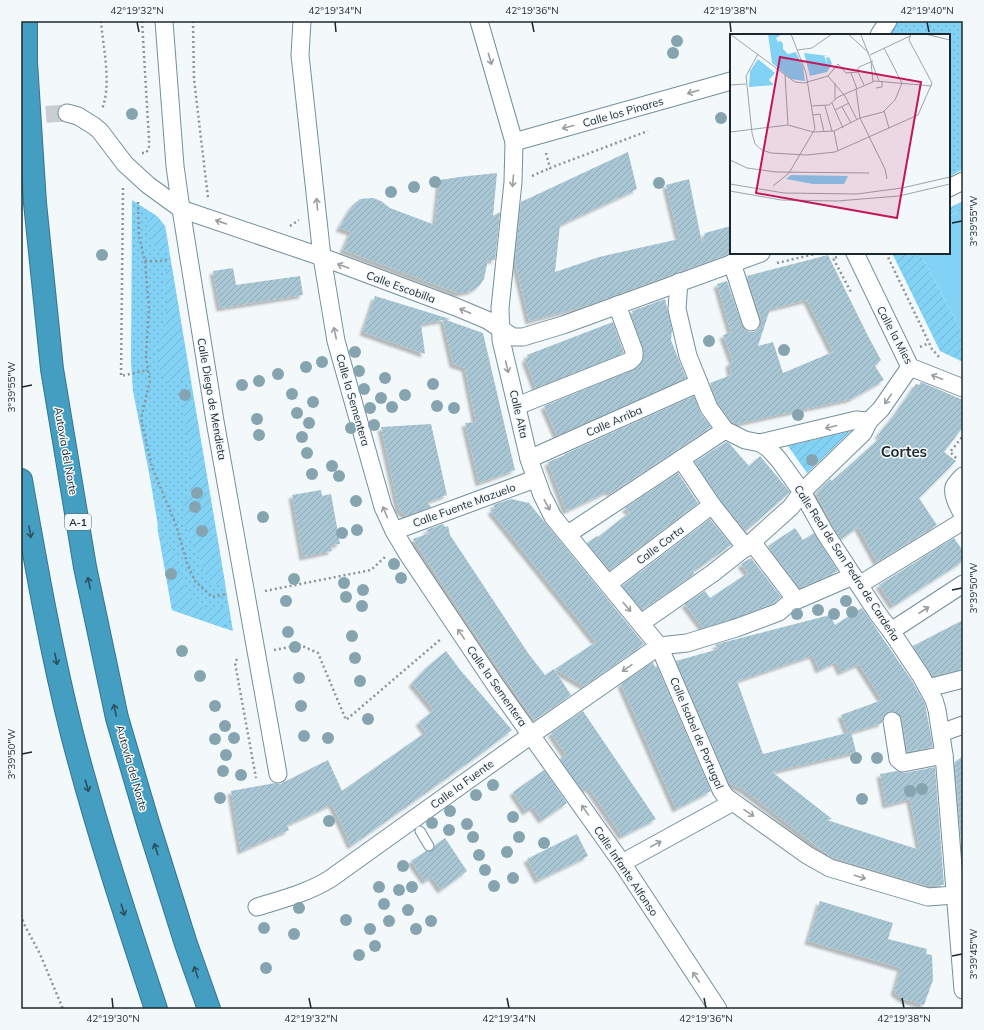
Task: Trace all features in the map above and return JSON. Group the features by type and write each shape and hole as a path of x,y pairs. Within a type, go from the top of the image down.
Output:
{"highway":[{"name":"Autovía del Norte","path":"26,21 26,62 35,203 52,369 85,567 119,726 186,944 209,1009"},
{"path":"21,480 39,582 72,734 123,909 156,1009"}],"street":[{"name":"Calle Diego de Mendieta","path":"164,21 174,159 181,209 215,421 278,774"},
{"name":"Calle la Sementera","path":"302,21 300,55 322,257 336,341 383,507 406,553 531,735"},
{"name":"Calle Alta","path":"479,21 514,142 513,182 500,308 500,328 501,340 529,459 535,479 553,517 659,646"},
{"path":"881,34 888,21"},
{"name":"Calle los Pinares","path":"514,142 730,81"},
{"name":"Calle Escobilla","path":"67,112 78,116 94,126 125,164 148,185 181,209 322,257 456,306 488,320 513,337 523,337 563,325 758,254"},
{"path":"950,188 963,181"},
{"name":"Calle la Mies","path":"847,254 910,367 963,388"},
{"path":"732,263 751,322"},
{"name":"Calle Real de San Pedro de Cardeña","path":"680,282 677,309 688,356 709,408 725,430 745,440 760,443 768,448 802,492 825,533 878,614 892,631 928,688 937,710 944,755 959,893 963,990"},
{"path":"516,406 630,361 634,357 634,351 617,305"},
{"path":"641,623 713,573 749,545 791,507 802,492 863,433 869,421 881,409 910,367"},
{"name":"Calle Arriba","path":"529,459 699,383"},
{"name":"Calle Real de San Pedro de Cardeña","path":"760,443 856,420 869,421"},
{"path":"568,534 725,430"},
{"path":"681,459 712,506 749,545 796,600"},
{"path":"963,476 954,486 954,493 963,515"},
{"name":"Calle Fuente Mazuelo","path":"394,531 535,479"},
{"name":"Calle Corta","path":"608,584 712,506"},
{"path":"659,646 687,643 736,628 778,612 796,600 856,580 963,521"},
{"path":"892,631 963,584"},
{"name":"Calle la Fuente","path":"257,907 296,896 318,887 659,646"},
{"name":"Calle Isabel de Portugal","path":"659,646 721,790 726,797 807,855 830,868 920,895 937,897 959,893"},
{"path":"928,688 963,679"},
{"path":"892,721 898,760 903,763 944,755"},
{"path":"941,733 963,725"},
{"name":"Calle Infante Alfonso","path":"531,735 622,863 718,1009"},
{"path":"622,863 733,802"}],"lane":[{"path":"420,831 430,846"}],"path":[{"path":"94,126 106,100 107,83 100,21"},
{"path":"141,153 146,153 149,148 142,21"},
{"path":"193,21 194,79 209,202"},
{"path":"124,184 122,210 121,376 148,370"},
{"path":"138,200 139,236 145,261 149,308 146,358 150,381 141,419 152,467 176,523 188,566 195,581 212,597 227,594"},
{"path":"287,228 294,225 300,218"},
{"path":"831,254 854,298"},
{"path":"833,258 847,254"},
{"path":"886,254 932,349 937,356"},
{"path":"145,261 171,259"},
{"path":"258,592 371,570 388,554"},
{"path":"269,651 300,645 318,653 346,720 443,638"},
{"path":"21,915 22,924 40,954 63,1009"}],"shaded area":[{"path":"897,21 963,21 963,169 950,176 950,34 890,34"},
{"path":"132,200 158,217 165,226 233,631 172,610 150,478 133,391 131,363"},
{"path":"963,201 963,209 950,216 950,208"},
{"path":"963,209 963,334 921,254 950,254 950,216"},
{"path":"151,212 160,220 164,228 169,249 167,250 159,251 155,248 151,240 148,232 147,218"},
{"path":"892,254 921,254 963,334 963,362 940,351"},
{"path":"172,268 190,378 168,383 161,375 158,366 158,356 167,303 165,278 167,270"},
{"path":"192,390 225,583 210,584 185,525 183,507 189,492 192,468 182,402 183,394"},
{"path":"851,431 807,473 788,446"},
{"path":"157,526 175,555 187,590 191,596 205,607 229,608 228,620 224,628 172,610"}],"building":[{"path":"628,152 637,189 560,225 555,272 599,257 679,239 666,185 689,179 702,243 705,233 730,226 730,253 589,305 529,321 515,261 521,202"},
{"path":"497,173 493,216 500,212 495,260 488,260 484,279 479,286 471,291 458,293 343,250 351,232 339,228 352,206 360,199 373,198 381,201 390,208 435,225 440,180"},
{"path":"828,255 881,360 875,366 884,380 851,399 736,424 732,422 718,403 710,383 731,375 729,363 733,362 723,335 731,332 717,284 727,281 742,325 745,330 754,332 759,328 761,319 747,276","holes":["807,300 833,352 783,373 773,342 758,346 770,309"]},
{"path":"233,268 236,285 300,276 303,295 220,308 213,271"},
{"path":"375,296 450,319 446,320 483,333 515,470 479,483 465,423 476,422 465,368 453,364 443,320 421,324 425,354 363,332"},
{"path":"665,299 672,330 671,340 686,378 557,436 544,406 637,368 643,361 644,351 631,315 633,315 632,311"},
{"path":"613,322 624,353 536,388 525,359 528,358 527,355"},
{"path":"921,382 963,400 963,427 944,452 956,461 919,498 937,525 877,562 858,527 841,539 830,522 831,521 816,493 830,479 832,481 881,437 878,435 916,384 919,385"},
{"path":"694,396 701,414 711,427 611,493 609,491 566,511 548,462"},
{"path":"431,424 447,495 427,502 431,507 407,516 399,510 381,427"},
{"path":"726,442 729,443 749,466 760,456 790,492 746,531 720,499 695,462"},
{"path":"678,473 698,503 610,570 587,543 597,536 598,537 630,512 625,508"},
{"path":"321,490 322,496 331,494 340,544 331,545 332,551 303,557 292,495"},
{"path":"511,499 529,503 644,644 584,686 555,669 596,642 491,511 495,508 493,505"},
{"path":"710,519 731,545 693,572 694,574 642,610 622,586"},
{"path":"443,524 445,527 448,526 450,535 528,653 545,675 554,669 571,695 534,720 481,643 413,539 430,533 426,530"},
{"path":"795,528 803,540 814,533 838,571 800,588 768,546"},
{"path":"954,538 963,551 963,561 893,606 879,585"},
{"path":"751,558 781,597 774,603 733,619 703,628 685,604 705,591 710,598 748,573 741,564"},
{"path":"862,608 912,681 925,704 933,747 907,752 902,719 899,714 890,711 885,714 882,723 851,732 856,752 772,772 832,819 827,820 920,850 910,799 886,805 880,774 897,771 905,773 935,767 944,885 927,886 831,857 744,790 729,783 676,661 719,649 715,645 725,642 830,615 835,625","holes":["813,655 819,670 836,662 841,672 859,664 882,700 841,715 848,733 763,754 737,681"]},
{"path":"963,620 963,669 933,676 913,646"},
{"path":"446,651 461,671 512,730 351,846 332,804 287,825 289,830 241,851 231,791 275,783 280,784 328,760 342,791 426,732 419,722 434,710 412,683 426,668"},
{"path":"653,662 655,667 657,666 711,791 676,809 621,684"},
{"path":"583,711 656,819 622,836 589,788 583,791 560,759 566,755 551,733"},
{"path":"963,756 963,859 962,859 955,762"},
{"path":"544,770 567,803 542,820 533,807 526,812 513,792"},
{"path":"577,834 588,856 538,880 527,859"},
{"path":"445,838 467,871 441,890 432,877 425,881 411,861 426,851 432,851 435,845"},
{"path":"820,901 893,923 888,939 927,949 926,954 932,955 933,980 924,1005 903,999 894,992 901,968 808,941"}],"tunnel":[{"path":"21,116 67,113"}],"district":[{"name":"Cortes","path":"904,452"}]}
